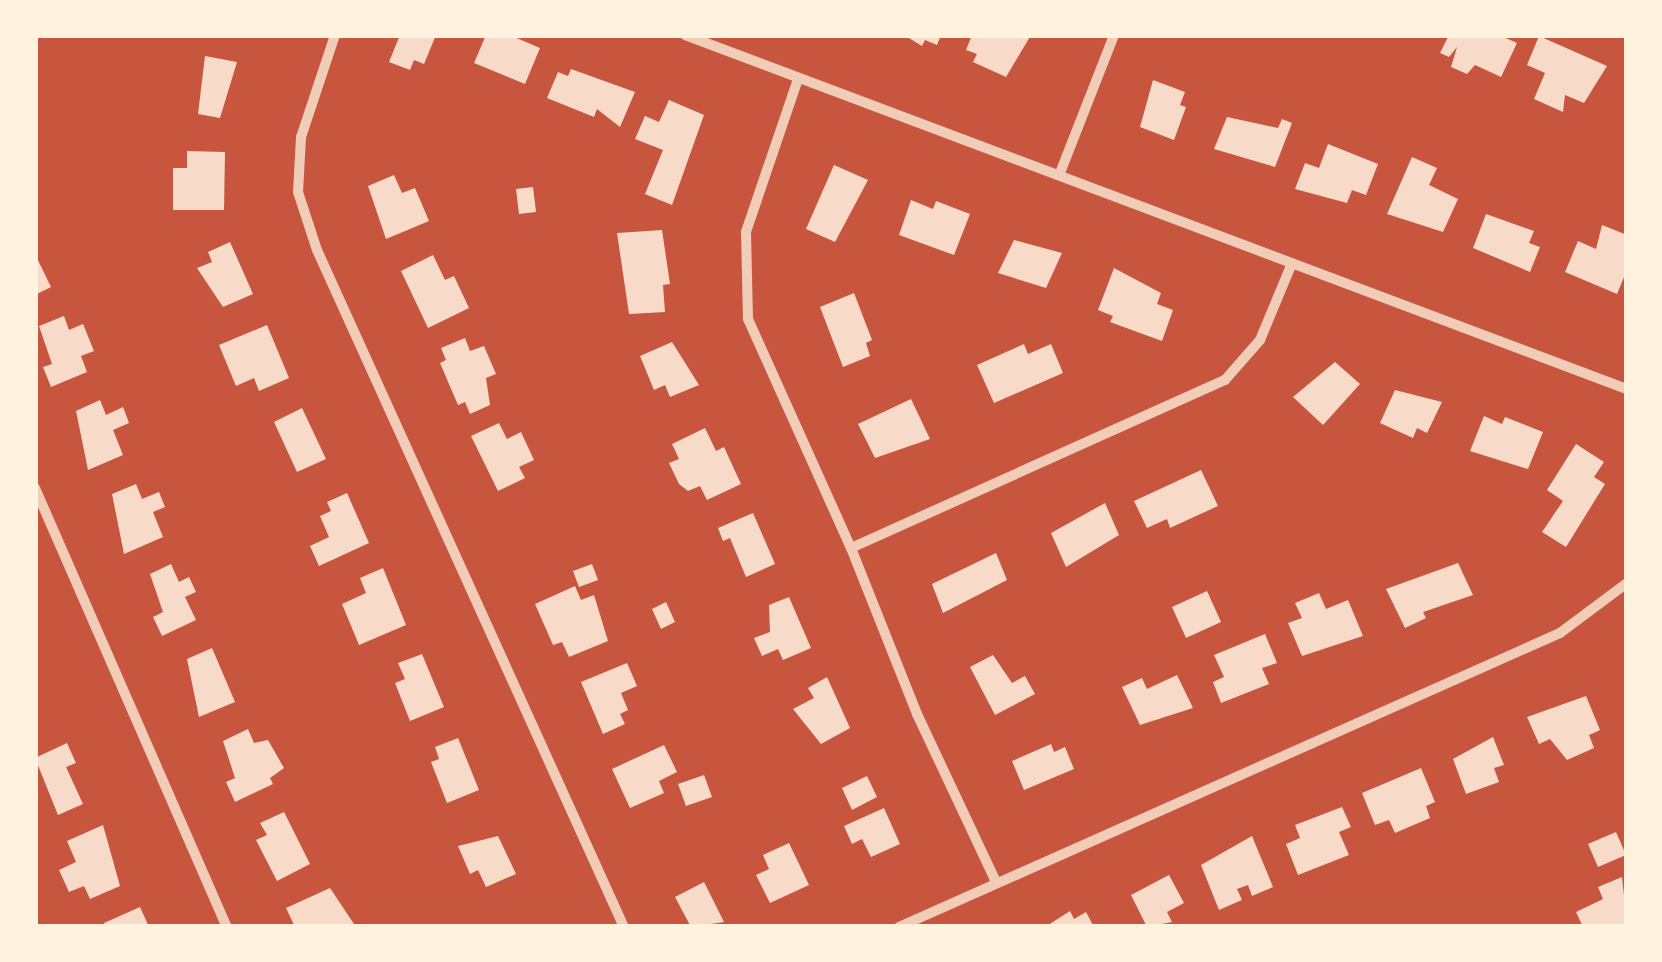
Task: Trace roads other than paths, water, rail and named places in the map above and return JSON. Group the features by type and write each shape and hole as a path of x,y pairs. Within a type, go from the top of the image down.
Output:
{"street":[{"path":"335,35 302,137 298,192 317,250 624,927"},
{"path":"685,35 1627,388"},
{"path":"1060,173 1114,35"},
{"path":"798,79 755,194 744,286 748,318 852,548 916,714 996,880"},
{"path":"852,548 1225,380 1260,340 1292,262"},
{"path":"35,488 226,927"},
{"path":"899,927 996,880 1560,633 1627,583"}]}
